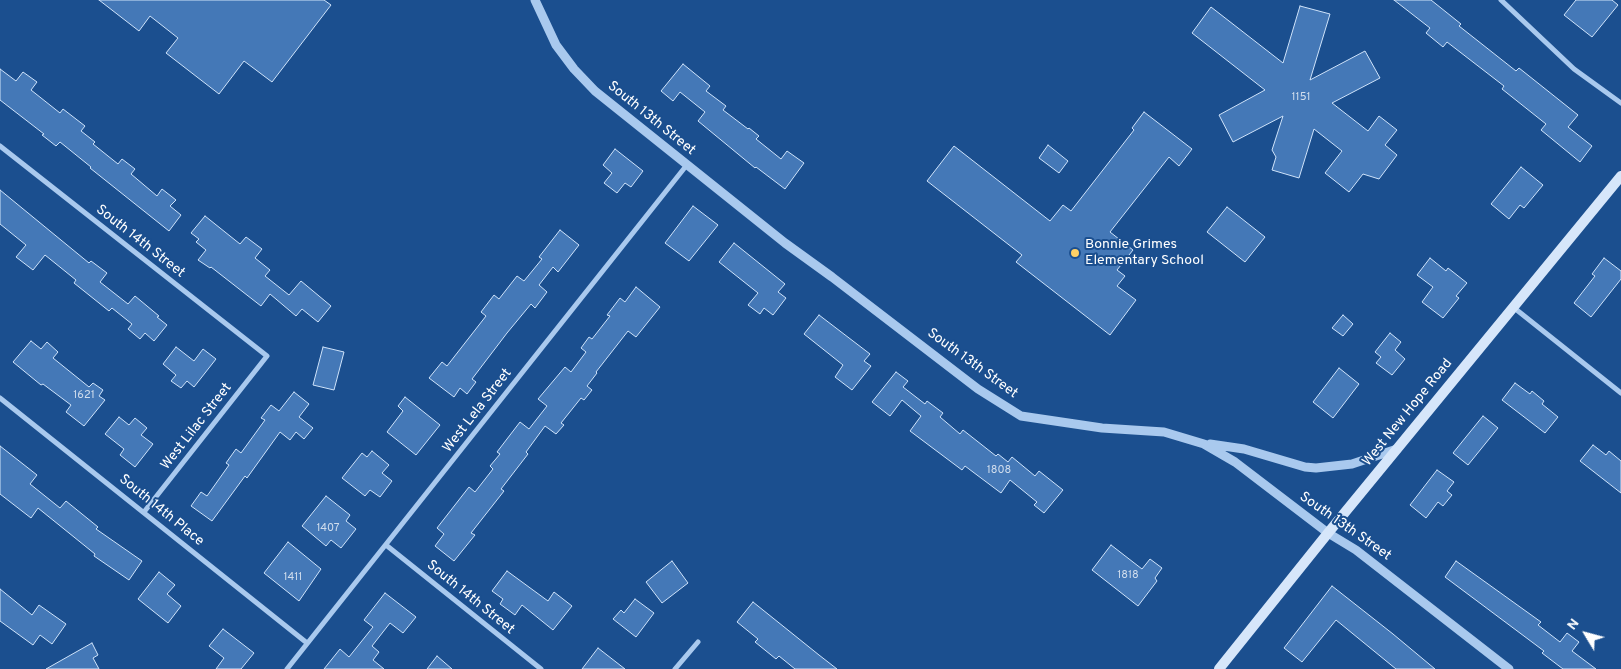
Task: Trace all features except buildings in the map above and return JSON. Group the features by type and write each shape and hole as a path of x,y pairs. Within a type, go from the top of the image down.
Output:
{"main road":[{"name":"West New Hope Road","path":"1219,669 1396,449 1621,176"}],"street":[{"name":"South 13th Street","path":"535,0 556,45 574,69 595,91 686,166 978,389 1021,416 1102,428 1164,432 1204,444 1235,462 1298,512 1366,558 1509,669"},
{"path":"1501,0 1574,69 1621,103"},
{"name":"South 14th Street","path":"0,146 267,356"},
{"name":"West Lela Street","path":"287,669 686,166"},
{"path":"1512,307 1621,393"},
{"name":"West Lilac Street","path":"144,512 267,356"},
{"name":"South 14th Place","path":"0,398 307,643"},
{"path":"1204,444 1244,450 1316,468 1352,464 1396,449"},
{"name":"South 14th Street","path":"386,545 541,669"},
{"path":"675,669 698,642"}],"place":[{"name":"Bonnie Grimes Elementary School","path":"1075,253"}]}
